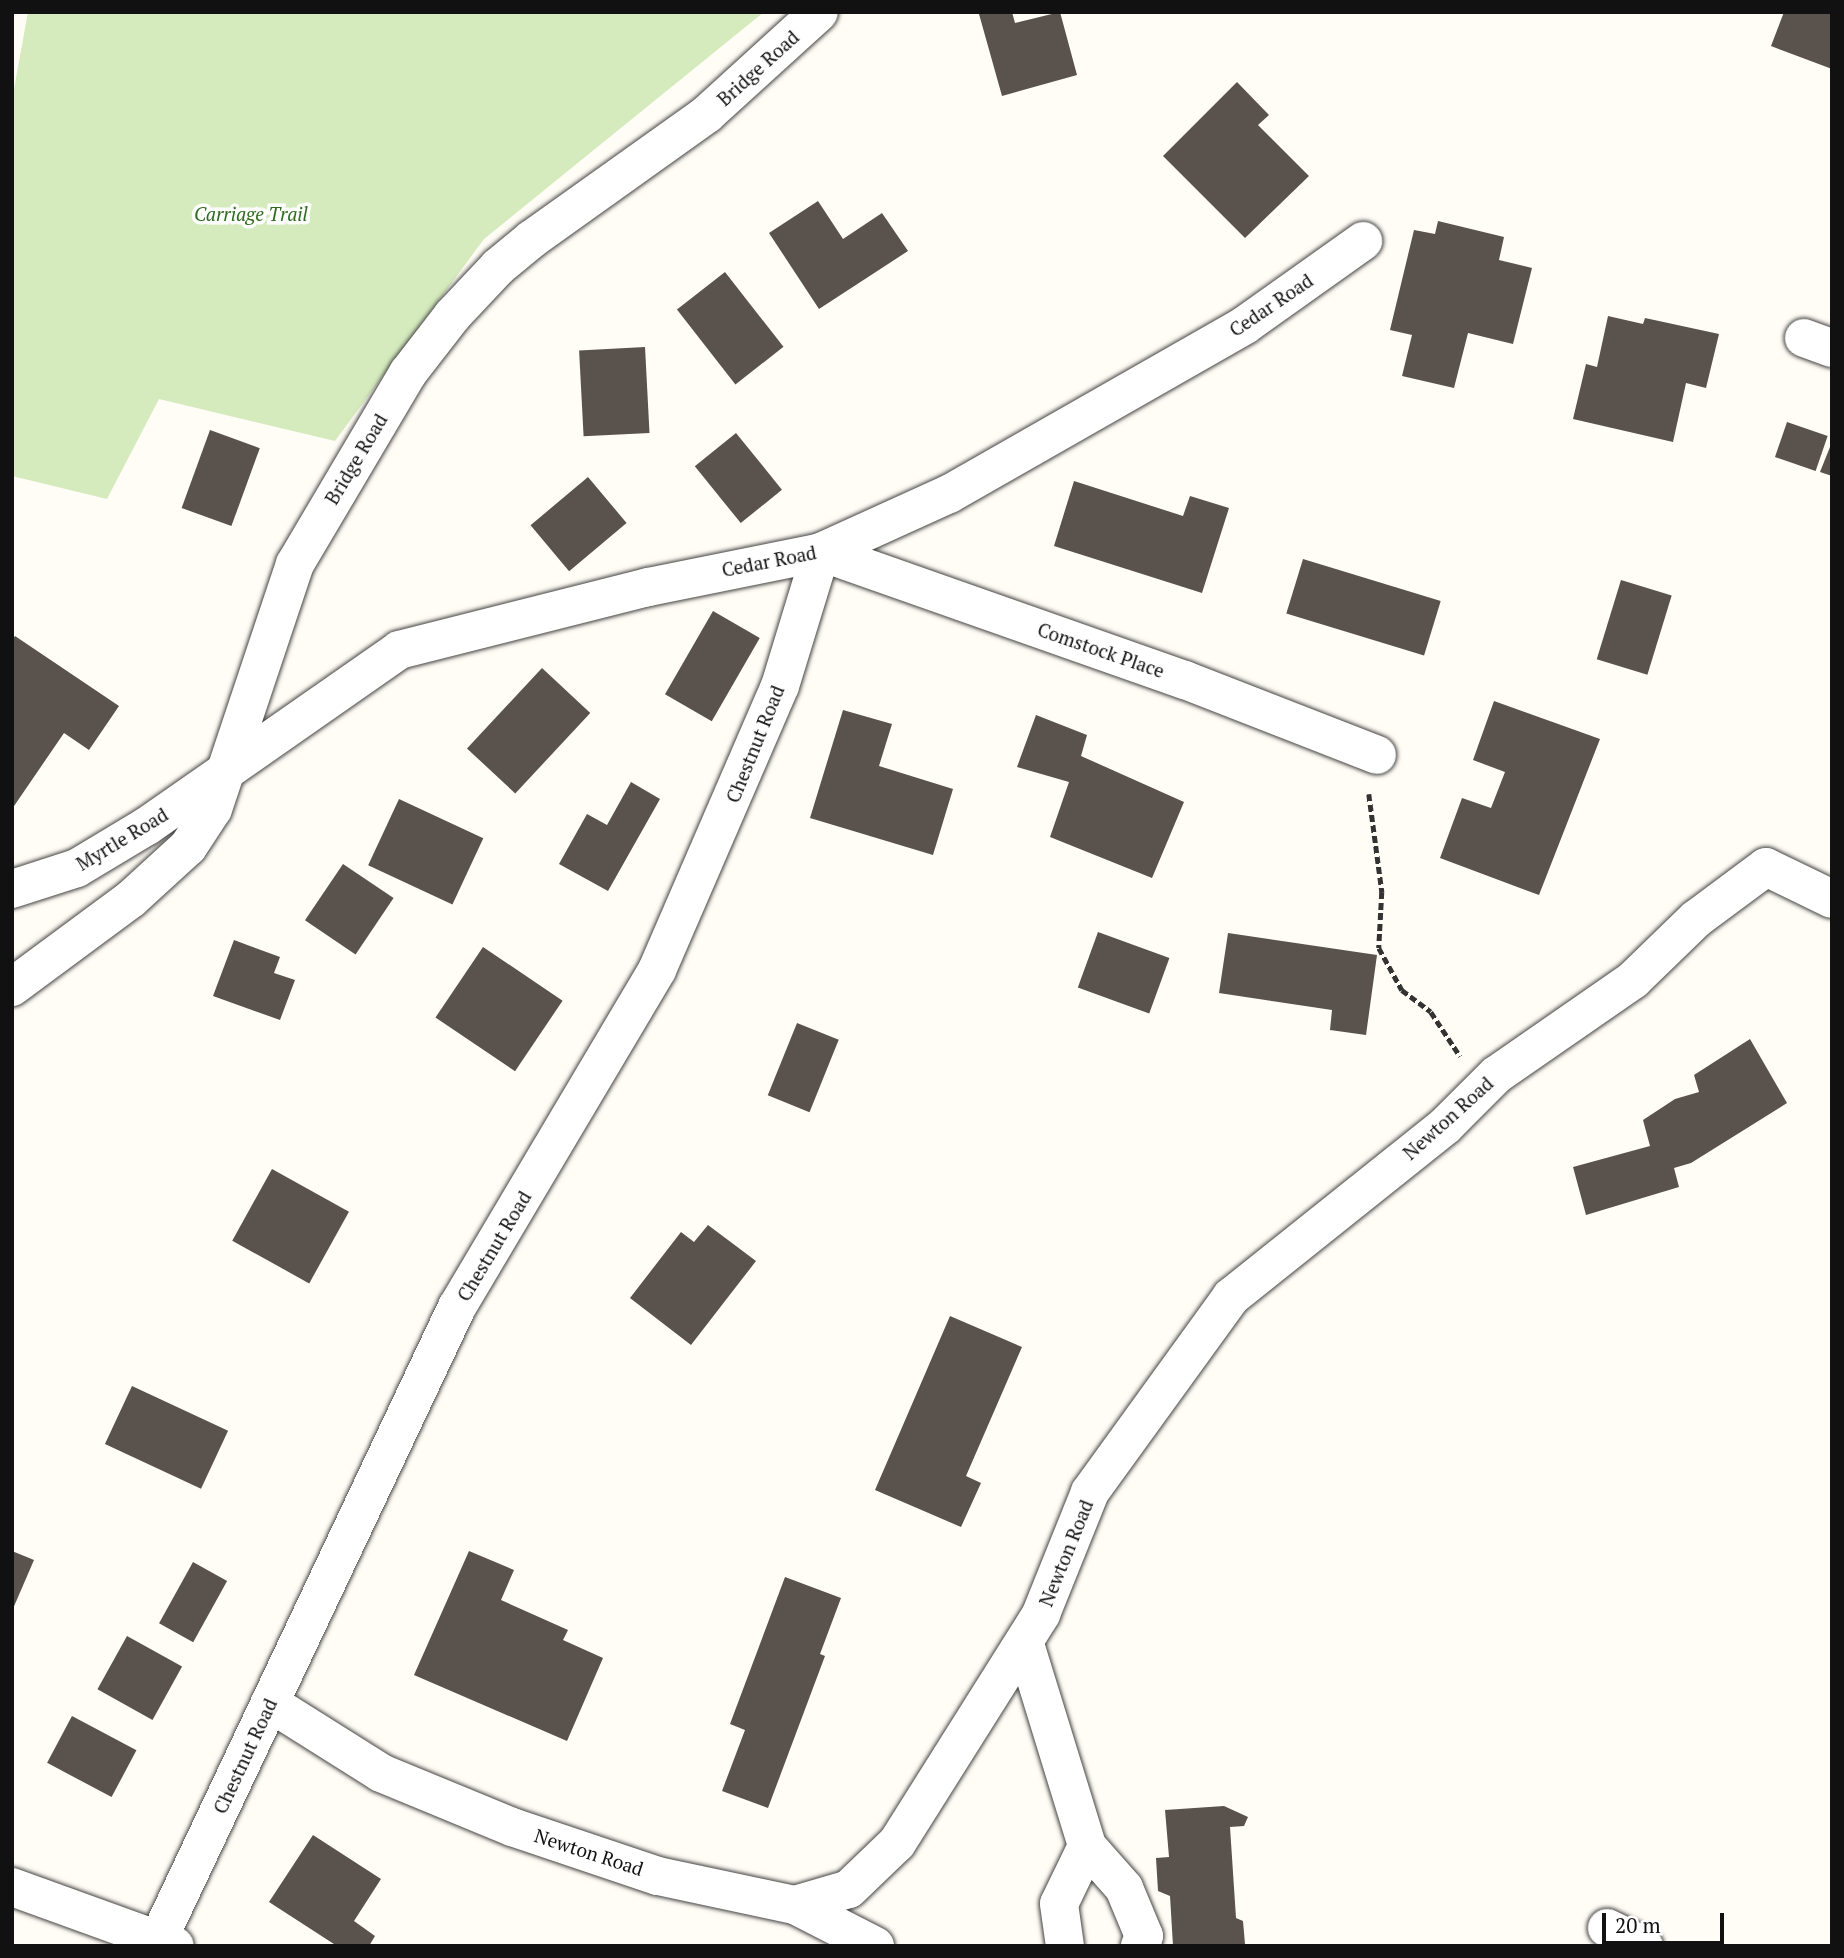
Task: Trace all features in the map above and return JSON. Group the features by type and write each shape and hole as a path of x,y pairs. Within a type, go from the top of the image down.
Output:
{"street":[{"name":"Bridge Road","path":"12,987 131,899 188,847 213,809 295,564 408,373 452,316 515,253 707,114 819,12"},
{"name":"Cedar Road","path":"224,773 399,650 648,587 821,552 949,494 1245,325 1363,242"},
{"name":"Comstock Place","path":"821,552 1185,680 1372,753"},
{"name":"Chestnut Road","path":"167,1943 270,1703 457,1307 657,970 780,686 821,552"},
{"name":"Myrtle Road","path":"12,889 77,868 224,773"},
{"name":"Newton Road","path":"270,1703 381,1773 512,1827 658,1876 794,1905 849,1889 897,1843 1041,1614 1090,1492 1231,1297 1445,1126 1507,1067 1633,980 1696,919 1766,867 1832,899"},
{"path":"1025,1643 1087,1846 1124,1888 1144,1936 1140,1946"},
{"path":"1065,1946 1059,1904 1087,1846"},
{"path":"12,1887 167,1943"},
{"path":"794,1905 875,1946"},
{"path":"1607,1928 1644,1946"}],"path":[{"path":"1372,753 1382,892 1379,948 1402,990 1431,1012 1480,1090"}],"green space":[{"name":"Carriage Trail","path":"28,12 764,12 484,239 335,441 159,399 107,499 12,476 12,100"}],"building":[{"path":"1012,12 1015,23 1060,12 1077,75 1002,96 979,14"},
{"path":"1784,12 1832,12 1832,69 1771,46"},
{"path":"1237,82 1269,115 1258,125 1309,176 1245,238 1163,156"},
{"path":"818,201 843,239 882,213 908,251 819,309 769,233"},
{"path":"1438,221 1504,237 1499,260 1532,268 1513,344 1468,333 1454,388 1402,376 1412,335 1390,330 1414,230 1435,234"},
{"path":"725,272 783,347 735,384 677,310"},
{"path":"1608,316 1643,324 1645,318 1719,334 1706,388 1686,383 1673,442 1573,419 1586,364 1597,367"},
{"path":"645,347 650,433 584,436 579,350"},
{"path":"1787,422 1828,436 1816,471 1775,457"},
{"path":"210,430 260,448 231,526 182,508"},
{"path":"736,433 782,490 741,523 695,466"},
{"path":"1832,442 1832,476 1820,472"},
{"path":"588,477 627,523 569,571 531,525"},
{"path":"1074,481 1183,516 1190,496 1229,508 1202,593 1054,546"},
{"path":"1303,559 1441,601 1424,656 1286,614"},
{"path":"1621,580 1672,595 1647,675 1597,659"},
{"path":"713,611 760,638 712,721 665,694"},
{"path":"15,636 119,706 89,750 64,733 12,809 12,640"},
{"path":"542,668 590,713 515,793 467,748"},
{"path":"1494,701 1600,739 1539,895 1440,858 1462,798 1491,808 1505,772 1473,760"},
{"path":"843,710 892,724 879,766 953,789 933,855 810,818"},
{"path":"1036,715 1087,735 1081,756 1184,802 1152,878 1050,837 1069,782 1017,767"},
{"path":"631,782 660,799 608,891 559,864 587,814 607,825"},
{"path":"399,799 483,838 452,904 368,865"},
{"path":"343,864 394,898 356,954 305,920"},
{"path":"1098,932 1169,958 1149,1013 1078,987"},
{"path":"1228,933 1377,955 1366,1035 1330,1030 1332,1010 1219,993"},
{"path":"234,940 280,957 274,973 295,980 280,1020 213,996"},
{"path":"483,947 563,1001 515,1071 435,1017"},
{"path":"797,1023 839,1040 810,1112 768,1095"},
{"path":"1750,1039 1787,1103 1691,1163 1674,1168 1679,1187 1586,1215 1573,1167 1650,1146 1643,1120 1675,1099 1699,1092 1694,1075"},
{"path":"272,1169 349,1212 309,1283 232,1241"},
{"path":"708,1225 756,1261 691,1345 630,1298 681,1232 694,1242"},
{"path":"950,1316 1022,1347 966,1476 981,1483 961,1527 875,1490"},
{"path":"132,1386 228,1431 201,1489 105,1444"},
{"path":"12,1551 34,1560 12,1611"},
{"path":"469,1551 514,1570 501,1600 568,1630 563,1640 603,1658 567,1741 414,1675"},
{"path":"193,1562 227,1581 193,1642 159,1623"},
{"path":"785,1577 841,1598 820,1654 825,1656 768,1808 722,1791 745,1730 730,1724"},
{"path":"127,1636 182,1667 153,1720 97,1689"},
{"path":"72,1716 136,1750 112,1797 47,1763"},
{"path":"1224,1806 1248,1817 1244,1826 1230,1827 1236,1918 1243,1921 1245,1944 1173,1946 1170,1896 1158,1891 1156,1858 1169,1857 1165,1810"},
{"path":"313,1835 381,1879 354,1921 375,1936 369,1946 337,1946 269,1902"}]}
